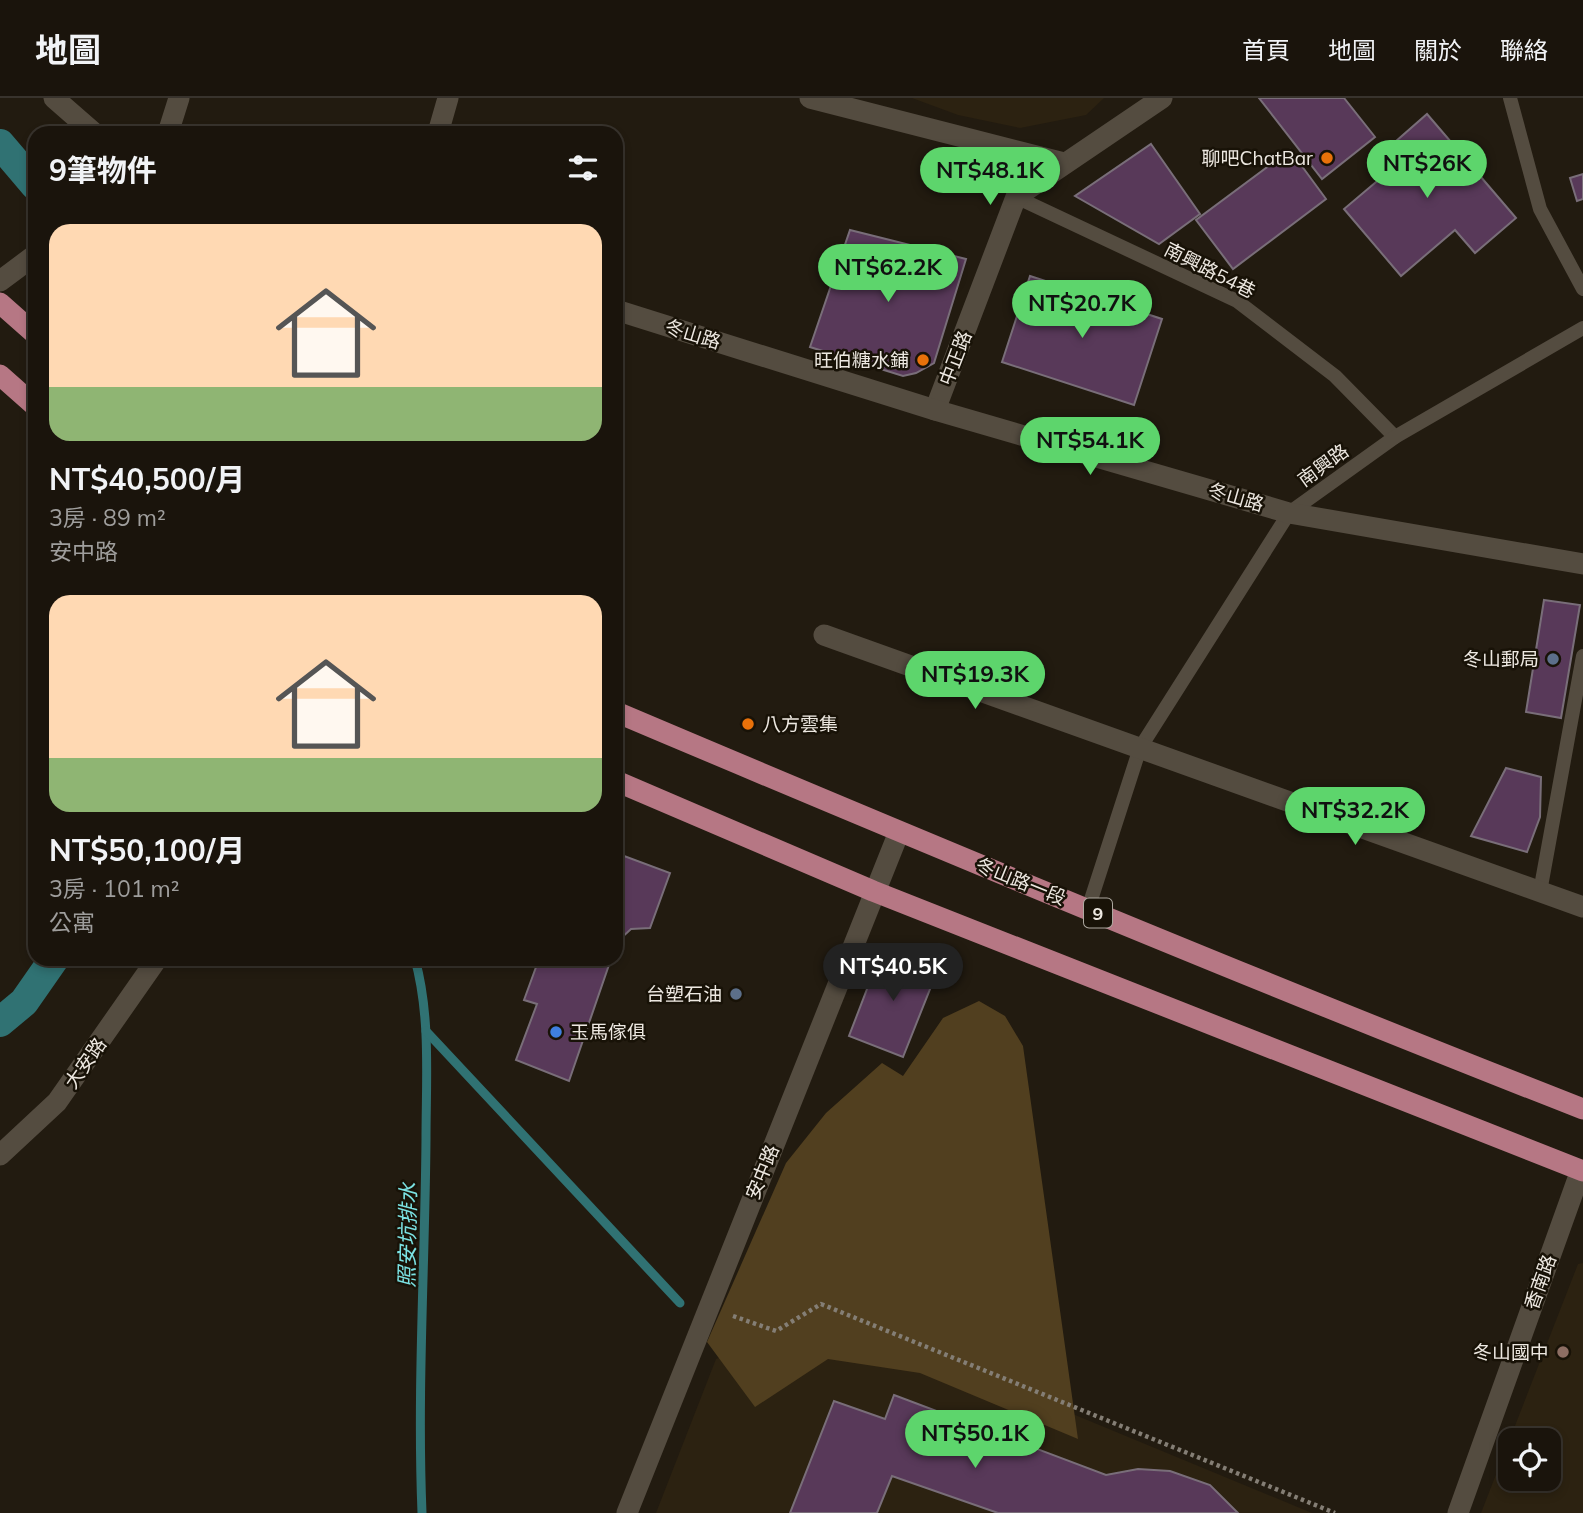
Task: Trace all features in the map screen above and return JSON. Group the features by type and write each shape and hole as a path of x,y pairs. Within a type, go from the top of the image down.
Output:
{"main road":[{"path":"0,303 28,328"},
{"path":"0,375 28,400"},
{"name":"冬山路一段","path":"623,715 899,832 1381,1030 1583,1109"},
{"path":"623,784 873,891 1582,1169"}],"street":[{"path":"54,98 86,126"},
{"path":"171,126 179,98"},
{"path":"440,126 448,98"},
{"path":"810,98 1064,163"},
{"path":"1016,197 1163,98"},
{"name":"中正路","path":"935,410 1016,197"},
{"path":"0,281 28,260"},
{"name":"冬山路","path":"623,312 935,410 1289,513 1583,564"},
{"path":"824,635 1583,907"},
{"name":"安中路","path":"627,1513 873,891 899,832"},
{"name":"大安路","path":"0,1154 57,1102 152,966"},
{"name":"香南路","path":"1458,1513 1582,1169"}],"lane":[{"path":"1510,98 1540,209 1583,289"},
{"name":"南興路54巷","path":"1016,197 1237,301 1335,376 1395,437"},
{"name":"南興路","path":"1088,909 1140,748 1289,513 1395,437 1583,328"},
{"path":"1540,891 1583,656"}],"path":[{"path":"709,1308 776,1331 821,1304 1335,1513"}],"shaded area":[{"path":"912,98 1104,98 1086,115 1020,128 958,115"},
{"path":"979,1001 1005,1016 1023,1046 1078,1439 920,1373 828,1359 755,1407 707,1342 786,1163 826,1113 882,1063 903,1076 943,1018"},
{"name":"冬山國中","path":"1583,1263 1583,1513 1481,1513 1498,1469 1498,1491 1561,1491 1561,1428 1514,1428 1578,1264"},
{"path":"824,1311 1312,1513 656,1513 716,1359"}],"building":[{"name":"聊吧ChatBar","path":"1259,98 1344,98 1375,137 1322,179"},
{"path":"1427,114 1516,218 1475,253 1455,230 1401,276 1344,209 1389,171 1378,157"},
{"path":"1151,144 1200,214 1159,244 1075,196"},
{"path":"1290,150 1326,199 1233,269 1196,220"},
{"path":"1583,174 1583,199 1577,201 1570,178"},
{"path":"850,230 966,259 934,363 916,373 903,376 810,347"},
{"path":"1030,276 1162,319 1134,405 1002,362"},
{"name":"冬山郵局","path":"1544,600 1580,605 1561,718 1526,712"},
{"path":"1506,768 1541,777 1540,817 1527,852 1471,836"},
{"path":"623,856 670,873 650,928 631,929 623,936"},
{"path":"882,950 938,969 903,1057 849,1036"},
{"name":"玉馬傢俱","path":"536,966 609,966 569,1081 516,1060 537,1004 524,1000"},
{"path":"894,1395 1106,1475 1138,1469 1170,1471 1210,1485 1238,1513 998,1513 892,1476 877,1513 790,1513 834,1401 885,1419"}],"waterway":[{"path":"0,144 28,177"},
{"path":"0,1022 24,1002 49,966"},
{"name":"照安坑排水","path":"417,966 426,1026 421,1373 422,1513"},
{"path":"426,1031 680,1303"}],"place":[{"name":"聊吧ChatBar","path":"1327,158"},
{"name":"旺伯糖水鋪","path":"923,360"},
{"name":"冬山郵局","path":"1553,659"},
{"name":"八方雲集","path":"748,724"},
{"name":"台塑石油","path":"736,994"},
{"name":"玉馬傢俱","path":"556,1032"},
{"name":"冬山國中","path":"1563,1352"}]}
